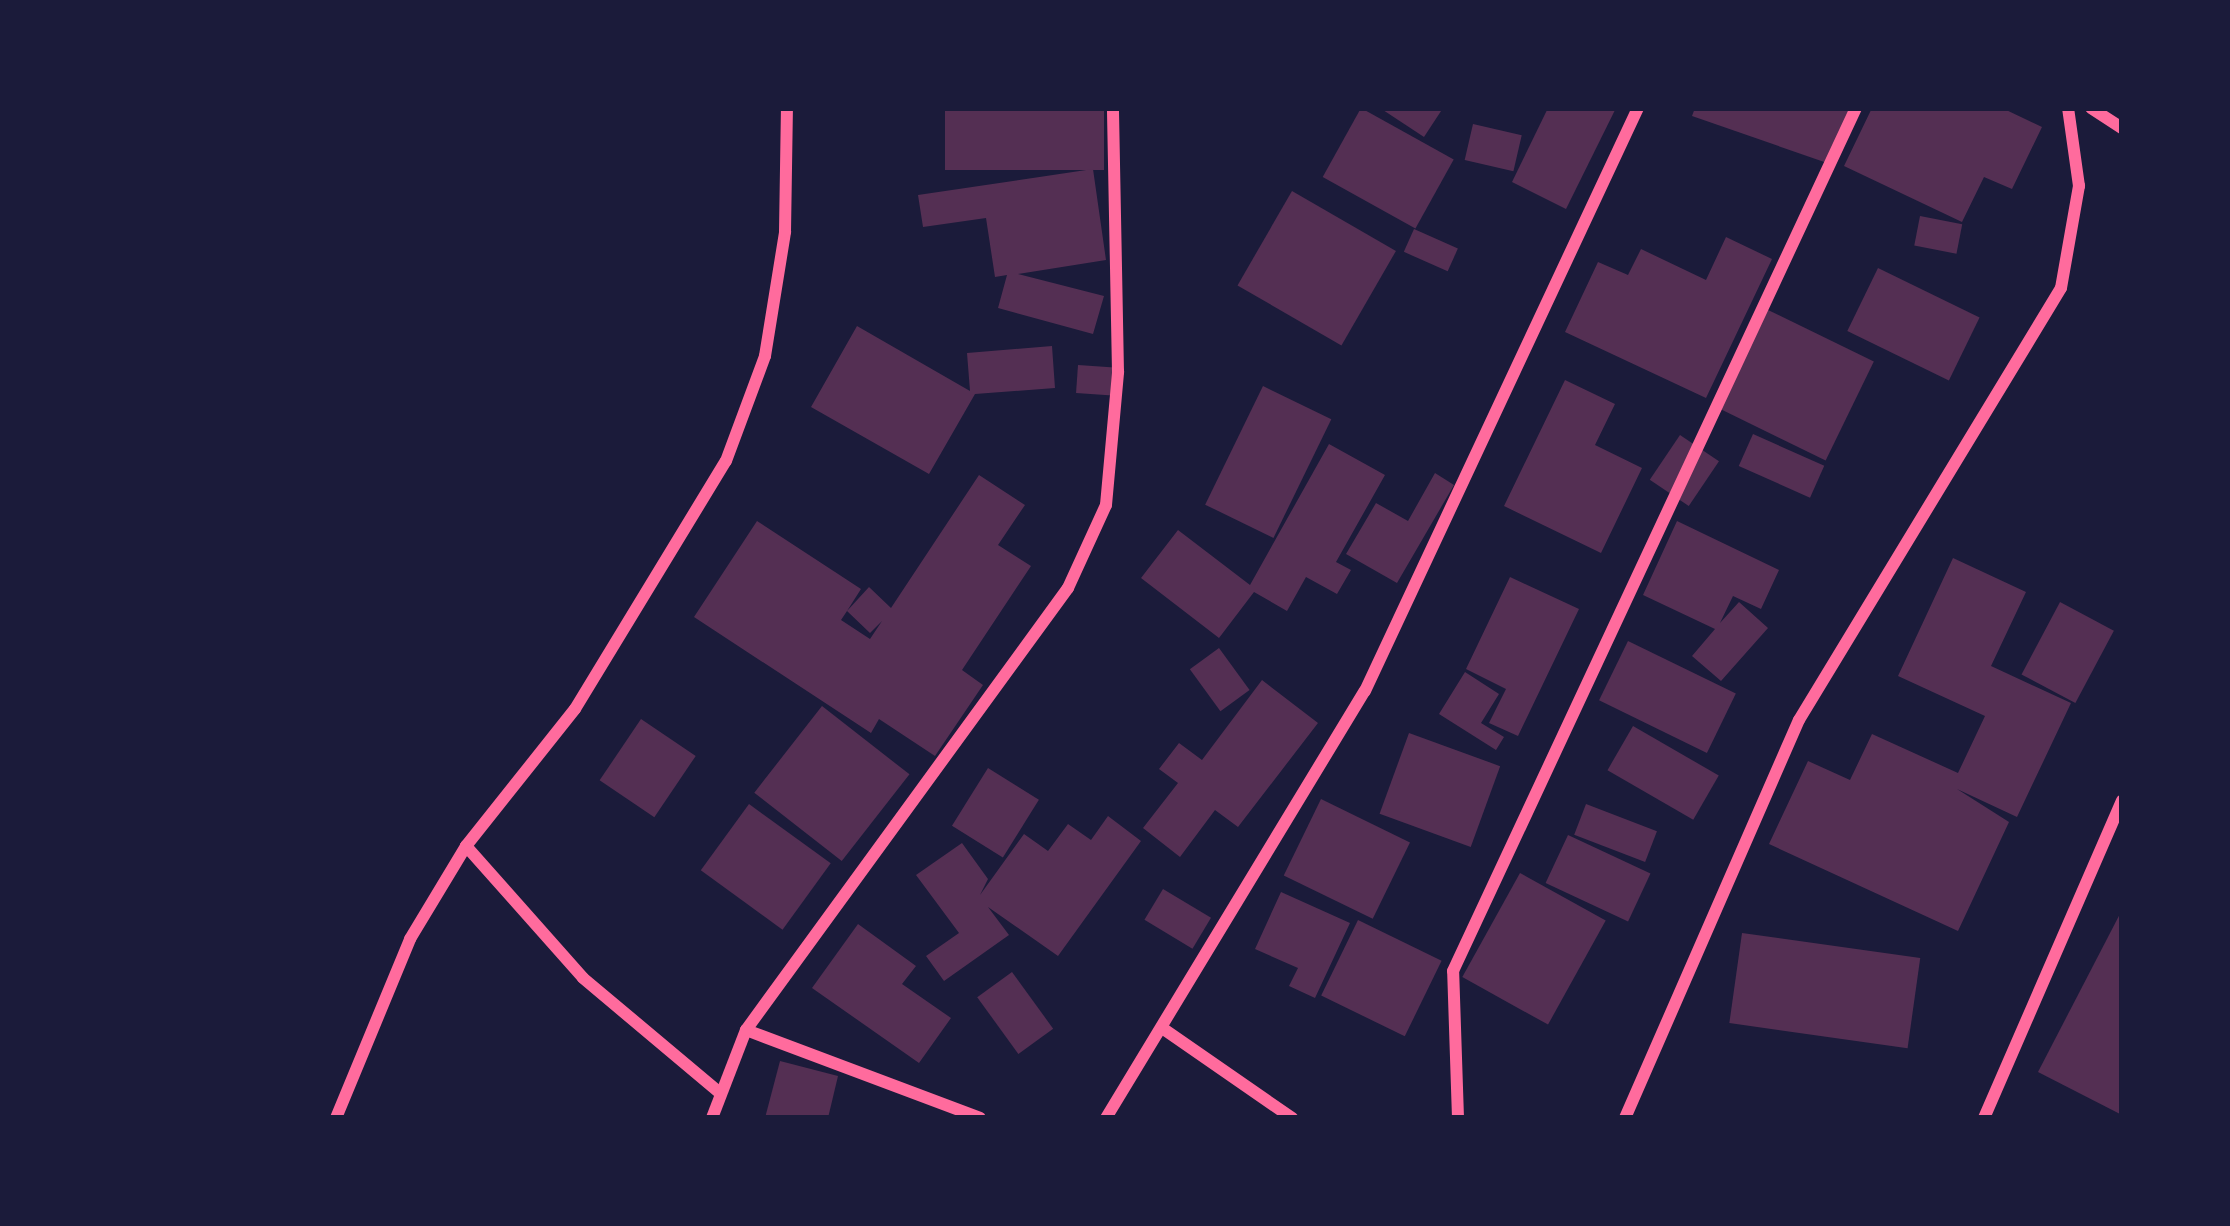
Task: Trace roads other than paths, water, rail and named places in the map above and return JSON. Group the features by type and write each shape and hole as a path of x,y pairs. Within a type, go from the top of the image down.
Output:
{"street":[{"path":"336,1118 410,939 466,845 574,709 726,461 765,356 785,232 787,108"},
{"path":"712,1118 746,1030 1068,588 1106,505 1118,392 1113,108"},
{"path":"1106,1118 1165,1030 1365,691 1638,108"},
{"path":"1458,1118 1453,971 1856,108"},
{"path":"1624,1118 1799,720 2061,288 2079,186 2068,108"},
{"path":"2091,108 2122,128"},
{"path":"1984,1118 2122,801"},
{"path":"466,845 583,978 720,1093"},
{"path":"746,1030 980,1118"},
{"path":"1165,1030 1292,1118"}]}
